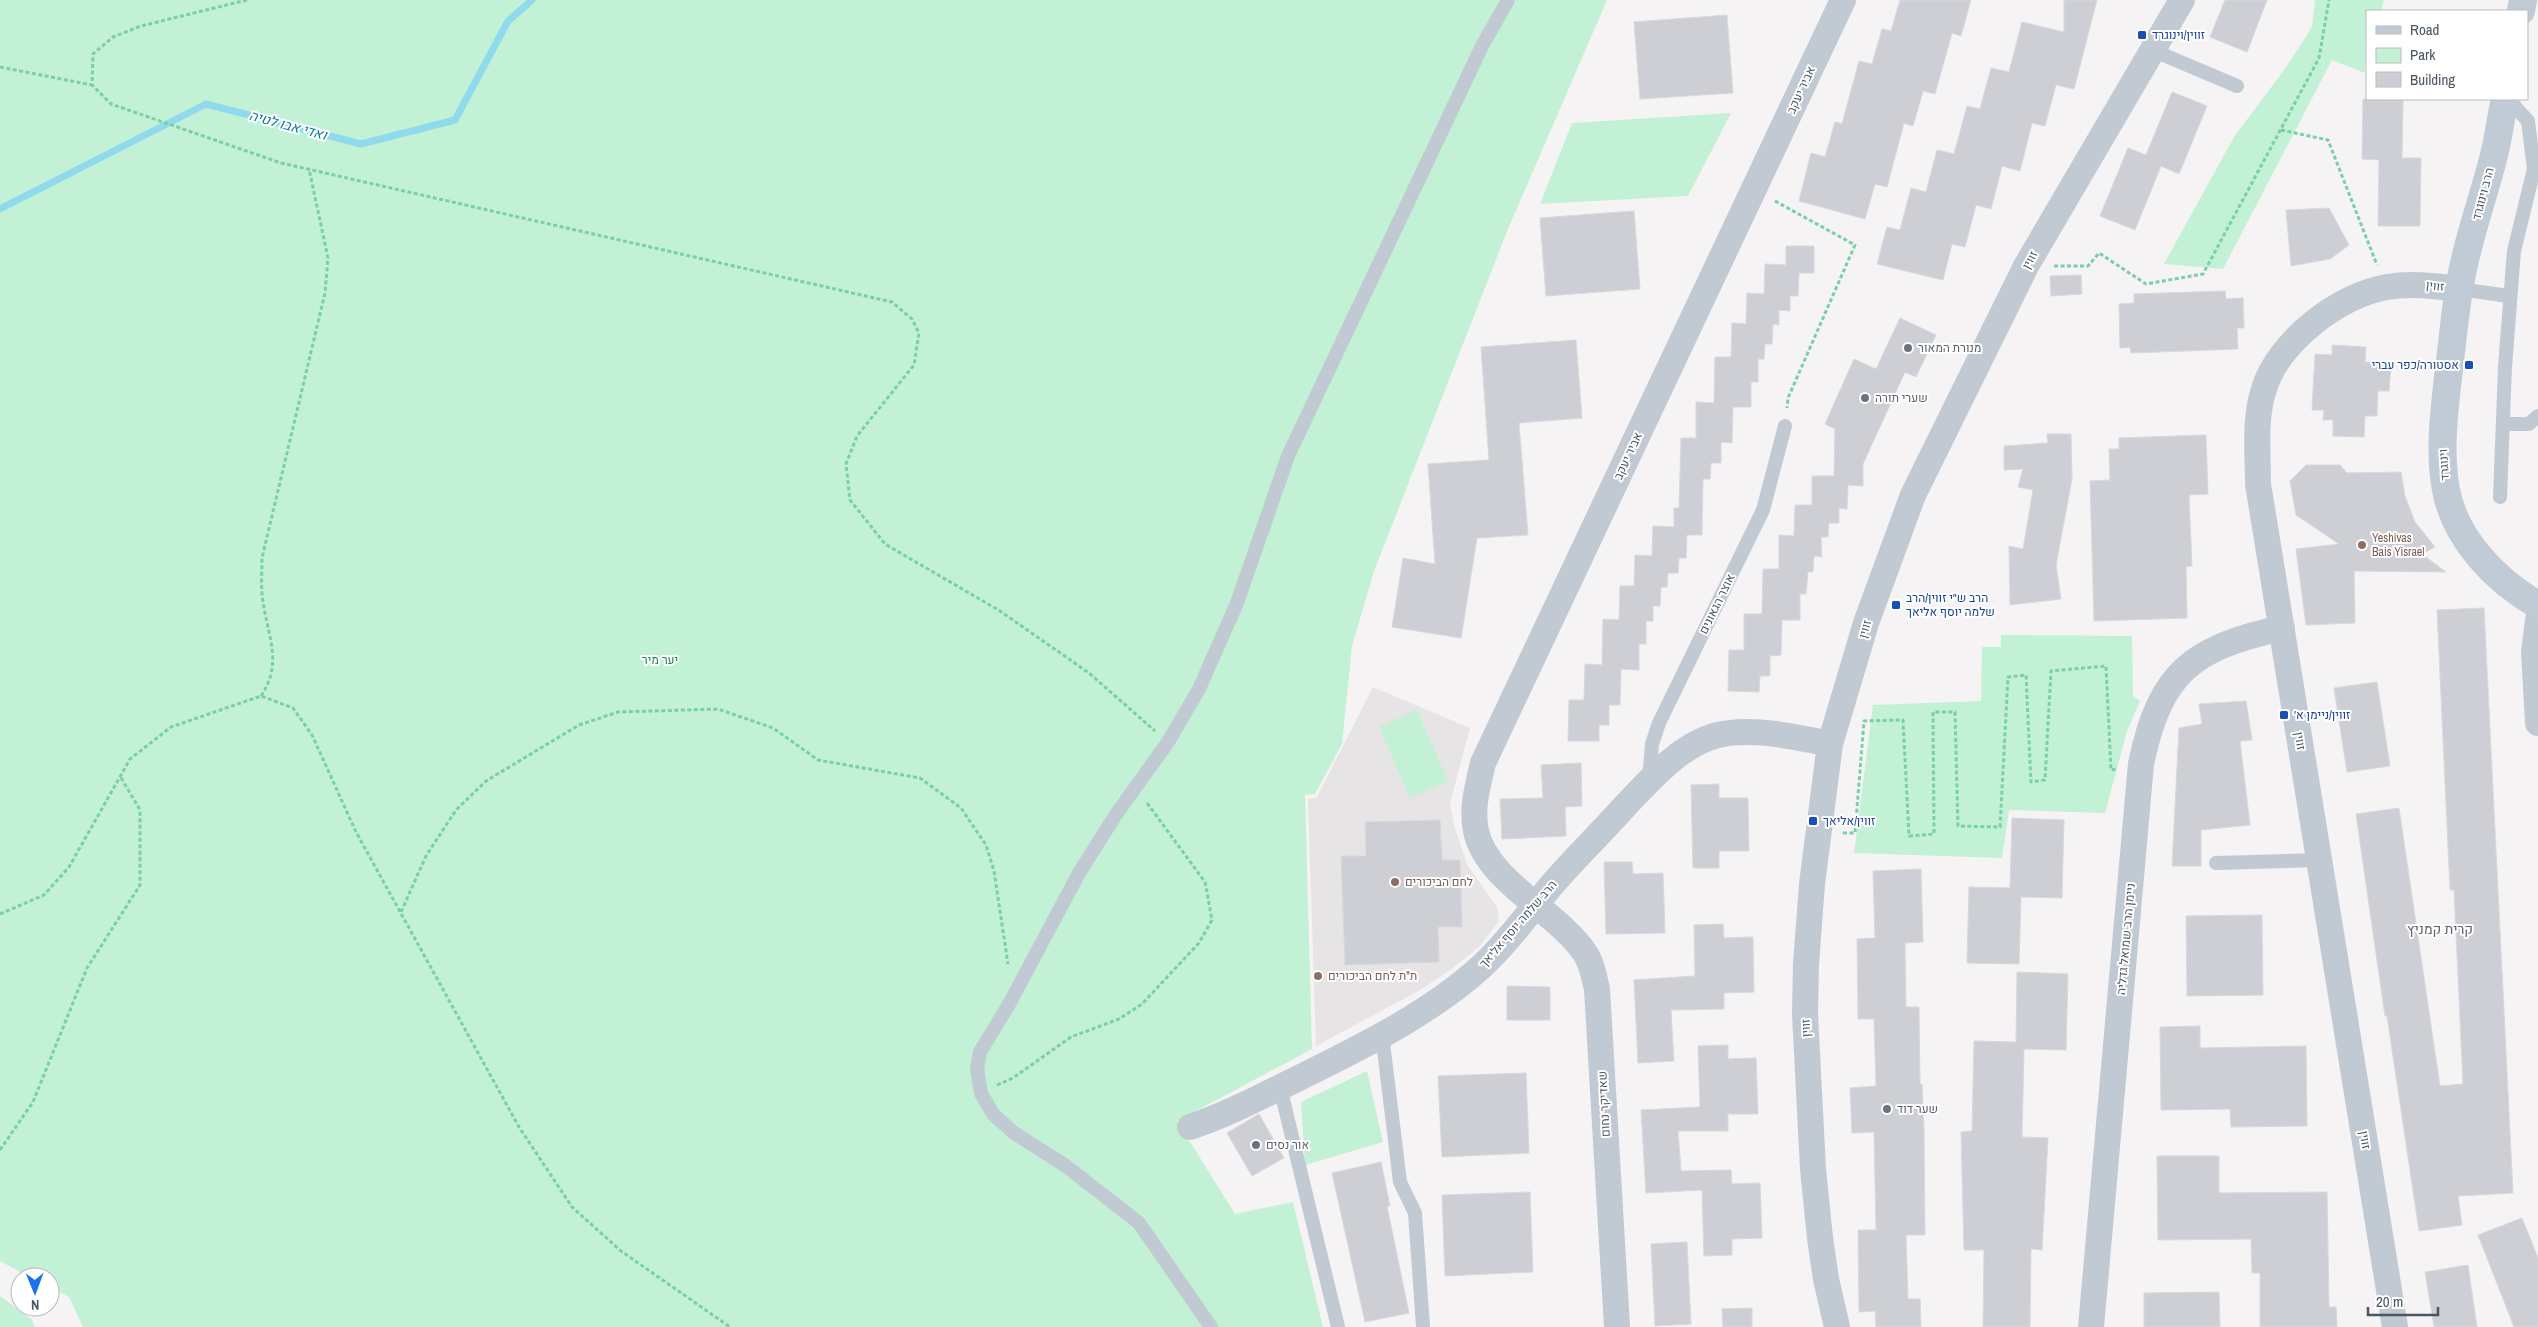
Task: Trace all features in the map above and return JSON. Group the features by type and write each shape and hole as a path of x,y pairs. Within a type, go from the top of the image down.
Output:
{"street":[{"name":"אביר יעקב","path":"1535,905 1506,878 1489,857 1476,832 1474,813 1484,763 1843,0"},
{"name":"זווין","path":"1837,1327 1826,1279 1820,1238 1813,1169 1805,1014 1806,964 1818,832 1830,744 1866,623 1913,495 2026,266 2182,0"},
{"name":"הרב וינוגרד","path":"2459,289 2495,150 2506,100"},
{"name":"זווין","path":"2395,1327 2258,484 2258,416 2264,389 2274,367 2290,344 2320,317 2353,298 2385,287 2416,284 2459,289"},
{"name":"וינוגרד","path":"2459,289 2442,429 2446,491 2454,514 2470,544 2498,578 2538,605"},
{"path":"2538,620 2534,652 2538,723"},
{"name":"ניימן הרב שמואל גדליה","path":"2091,1327 2141,764 2148,730 2158,703 2174,680 2216,647 2241,637 2282,628"},
{"name":"הרב שלמה יוסף אליאך","path":"1190,1127 1214,1119 1280,1087 1434,1005 1468,978 1503,944 1535,905 1649,781 1700,741 1716,736 1766,733 1830,744"},
{"name":"שאדיקר נחום","path":"1535,905 1571,936 1586,954 1597,989 1617,1327"}],"lane":[{"path":"1211,1327 1139,1223 1066,1166 1014,1133 993,1114 981,1093 976,1069 980,1052 1008,1006 1079,874 1135,788 1168,742 1199,689 1237,603 1288,456 1482,46 1508,0"},
{"path":"2152,50 2237,86"},
{"path":"2500,497 2509,296 2514,251 2534,168 2533,121 2507,100"},
{"path":"2459,289 2509,296"},
{"path":"2503,424 2529,424 2538,416"},
{"name":"אוצר הגאונים","path":"1649,781 1652,744 1659,722 1763,510 1785,426"},
{"path":"2216,863 2319,860"},
{"path":"1382,1034 1400,1182 1414,1214 1424,1326"},
{"path":"1280,1087 1338,1327"}],"path":[{"path":"92,85 94,54 113,37 141,26 247,0"},
{"path":"2026,266 2088,266 2099,253 2146,284 2203,274 2319,58 2329,0"},
{"path":"0,67 92,85 111,104 281,163 892,302 912,318 919,333 914,365 857,436 846,464 850,500 885,544 1000,611 1090,673 1168,742"},
{"path":"2281,130 2328,140 2385,287"},
{"path":"261,696 270,681 273,658 262,592 262,558 326,284 328,258 309,169"},
{"path":"1754,190 1855,244 1788,398 1785,426"},
{"path":"1818,832 1855,833 1864,720 1903,720 1908,836 1934,834 1933,712 1955,712 1958,826 2000,827 2008,677 2026,675 2031,782 2046,780 2051,671 2106,666 2111,770 2141,764"},
{"path":"0,914 44,896 69,867 130,759 171,727 261,696 293,708 312,736 356,832 519,1127 572,1207 621,1251 730,1327"},
{"path":"400,912 426,856 451,818 486,781 579,724 618,712 718,709 773,728 818,760 920,778 961,808 986,845 994,872 1008,967"},
{"path":"0,1150 33,1102 87,968 140,885 140,810 120,776"},
{"path":"981,1093 1013,1078 1071,1037 1119,1020 1142,1004 1199,943 1212,920 1205,882 1135,788"}],"shaded area":[{"name":"לחם הביכורים","path":"1373,687 1470,728 1450,803 1455,829 1468,866 1497,907 1499,921 1480,946 1453,968 1420,990 1316,1046 1308,799 1317,797"}],"green space":[{"name":"יער מיר","path":"0,0 1607,0 1508,229 1374,571 1352,646 1342,744 1315,794 1305,795 1312,1049 1177,1121 1235,1214 1293,1202 1323,1327 83,1327 69,1297 60,1292 60,1267 11,1267 0,1261"},
{"path":"2315,0 2384,0 2381,10 2366,10 2365,73 2332,60 2223,269 2164,264 2234,137 2287,66 2312,27"},
{"path":"1731,113 1688,196 1540,204 1572,123"},
{"path":"2001,635 2132,636 2133,696 2140,701 2127,731 2105,813 2009,810 2002,858 1854,853 1873,705 1981,701 1982,647 2001,647"},
{"path":"1417,710 1448,781 1410,798 1379,727"},
{"path":"1367,1071 1383,1142 1305,1165 1301,1102"},
{"path":"0,1296 10,1304 10,1317 28,1317 32,1320 35,1327 0,1327"}],"building":[{"path":"1900,0 1971,0 1961,36 1952,33 1935,94 1923,91 1913,126 1904,123 1887,187 1875,184 1865,219 1799,201 1811,153 1825,157 1835,122 1842,124 1859,61 1872,64 1882,29 1891,31"},
{"path":"2064,0 2097,0 2074,89 2056,85 2045,126 2032,123 2020,171 2002,166 1991,209 1976,205 1965,247 1952,244 1943,280 1877,264 1887,227 1900,230 1911,188 1926,192 1937,150 1954,154 1967,106 1980,109 1991,68 2009,72 2022,22 2064,32"},
{"path":"2225,0 2267,0 2247,52 2210,37"},
{"path":"1727,15 1733,93 1640,99 1634,22"},
{"path":"2172,92 2207,106 2179,174 2161,166 2135,230 2100,216 2128,148 2146,155"},
{"path":"2363,99 2403,100 2402,158 2421,158 2420,226 2378,226 2379,160 2362,159"},
{"path":"2329,208 2349,245 2330,259 2291,266 2286,210"},
{"path":"1634,211 1640,289 1546,296 1540,218"},
{"path":"1786,246 1814,246 1814,273 1799,273 1798,296 1790,296 1790,311 1779,310 1779,325 1773,324 1772,344 1765,344 1764,359 1758,359 1758,382 1751,382 1751,407 1733,407 1732,443 1721,442 1721,463 1711,463 1710,479 1703,479 1702,535 1687,535 1686,558 1679,558 1678,573 1668,573 1667,587 1661,587 1660,606 1653,606 1653,621 1646,621 1646,644 1639,644 1639,670 1621,669 1620,705 1609,705 1609,725 1599,725 1599,741 1568,741 1569,700 1584,700 1585,664 1602,665 1603,619 1619,620 1620,586 1634,586 1635,555 1652,556 1653,526 1674,527 1674,508 1679,508 1681,438 1696,438 1696,402 1714,403 1715,357 1731,357 1732,323 1746,324 1747,293 1764,294 1765,264 1786,265"},
{"path":"2081,275 2082,294 2051,296 2050,276"},
{"path":"2225,291 2226,299 2243,298 2244,328 2237,328 2238,349 2131,353 2130,347 2120,348 2119,304 2134,303 2134,294"},
{"path":"1900,318 1936,335 1916,377 1905,372 1863,464 1863,486 1848,485 1847,509 1839,508 1839,523 1829,523 1828,537 1821,537 1822,557 1814,556 1813,572 1808,572 1806,594 1800,594 1800,620 1782,620 1781,655 1770,656 1770,676 1760,676 1759,692 1728,691 1729,650 1744,650 1744,614 1762,614 1763,569 1779,569 1779,535 1794,536 1795,505 1812,505 1812,476 1834,476 1835,429 1825,424 1854,359 1876,369"},
{"path":"1576,340 1582,418 1519,423 1528,535 1477,538 1461,638 1392,627 1403,558 1435,564 1428,464 1489,460 1481,347"},
{"path":"2332,345 2366,347 2365,362 2391,364 2389,391 2378,391 2377,416 2365,416 2364,437 2333,436 2333,420 2323,420 2324,410 2312,410 2315,354 2332,355"},
{"path":"2047,434 2071,434 2072,479 2056,565 2061,599 2010,605 2009,546 2023,549 2033,490 2018,487 2023,469 2004,470 2004,446 2048,443"},
{"path":"2206,435 2208,494 2189,495 2192,566 2186,567 2187,618 2094,621 2090,481 2110,480 2109,449 2119,449 2119,438"},
{"path":"2306,465 2340,465 2347,473 2401,472 2405,496 2415,522 2435,547 2422,554 2446,572 2354,571 2355,623 2306,625 2296,549 2339,544 2296,515 2290,481"},
{"path":"2484,608 2513,1193 2458,1196 2462,1225 2419,1231 2387,1016 2385,1016 2356,814 2399,808 2440,1086 2463,1084 2454,890 2450,890 2437,610"},
{"path":"2377,682 2390,766 2347,772 2334,688"},
{"path":"2246,701 2252,740 2240,741 2250,825 2201,830 2201,866 2172,866 2179,728 2202,724 2199,704"},
{"path":"1581,763 1582,806 1565,807 1566,836 1502,839 1500,799 1543,798 1541,765"},
{"path":"1719,784 1719,798 1748,798 1749,851 1719,851 1719,868 1693,868 1691,785"},
{"path":"2012,818 2064,820 2062,898 2021,897 2019,964 1967,963 1969,887 2010,888"},
{"path":"1440,820 1442,860 1460,860 1462,927 1438,927 1439,962 1345,965 1341,856 1366,856 1365,822"},
{"path":"1604,862 1632,862 1633,874 1663,873 1665,933 1606,934"},
{"path":"1921,869 1923,942 1905,943 1906,1007 1919,1007 1920,1084 1922,1084 1924,1130 1925,1235 1906,1235 1908,1299 1920,1299 1921,1327 1876,1327 1875,1311 1859,1312 1858,1230 1876,1230 1874,1132 1852,1133 1850,1088 1876,1086 1874,1019 1858,1019 1857,939 1875,938 1873,871"},
{"path":"2262,915 2263,995 2187,996 2186,916"},
{"path":"1723,924 1724,938 1753,937 1754,992 1724,993 1724,1009 1671,1010 1674,1061 1638,1063 1634,980 1695,976 1694,925"},
{"path":"2017,972 2068,974 2066,1050 2024,1049 2022,1137 2048,1138 2042,1250 2031,1249 2030,1327 1983,1327 1984,1250 1964,1250 1961,1132 1972,1131 1974,1041 2016,1042"},
{"path":"1507,986 1550,987 1550,1020 1507,1020"},
{"path":"2200,1026 2200,1048 2306,1046 2307,1126 2231,1127 2230,1109 2161,1110 2160,1027"},
{"path":"1728,1045 1728,1059 1756,1058 1758,1114 1728,1114 1728,1131 1678,1131 1681,1171 1731,1170 1732,1184 1760,1183 1762,1238 1732,1239 1732,1255 1704,1256 1702,1190 1646,1193 1641,1110 1700,1107 1698,1046"},
{"path":"1526,1073 1529,1153 1442,1157 1438,1076"},
{"name":"אור נסים","path":"1259,1114 1284,1158 1252,1176 1227,1133"},
{"path":"2157,1156 2219,1156 2219,1193 2327,1192 2329,1307 2336,1307 2337,1327 2260,1327 2260,1273 2252,1273 2251,1239 2158,1240"},
{"path":"1381,1162 1390,1206 1387,1206 1409,1313 1365,1322 1332,1173"},
{"path":"1530,1192 1533,1272 1445,1276 1442,1195"},
{"path":"2522,1218 2538,1258 2538,1327 2514,1327 2478,1235"},
{"path":"1687,1242 1691,1324 1655,1326 1651,1244"},
{"path":"2468,1265 2477,1327 2434,1327 2425,1272"},
{"path":"2219,1292 2220,1327 2144,1327 2144,1293"},
{"path":"1752,1308 1752,1327 1723,1327 1722,1309"}],"waterway":[{"name":"ואדי אבו לטיה","path":"0,209 206,104 361,144 455,120 508,21 532,0"}],"place":[{"name":"זווין/וינוגרד","path":"2142,35"},
{"name":"מנורת המאור","path":"1908,348"},
{"name":"אסטורה/כפר עברי","path":"2469,365"},
{"name":"שערי תורה","path":"1865,398"},
{"name":"Yeshivas Bais Yisrael","path":"2362,545"},
{"name":"הרב ש״י זווין/הרב שלמה יוסף אליאך","path":"1896,605"},
{"name":"זווין/ניימן א׳","path":"2284,715"},
{"name":"זווין/אליאך","path":"1813,821"},
{"name":"לחם הביכורים","path":"1395,882"},
{"name":"ת\"ת לחם הביכורים","path":"1318,976"},
{"name":"שער דוד","path":"1887,1109"},
{"name":"אור נסים","path":"1256,1145"}],"district":[{"name":"קרית קמניץ","path":"2440,929"}]}
